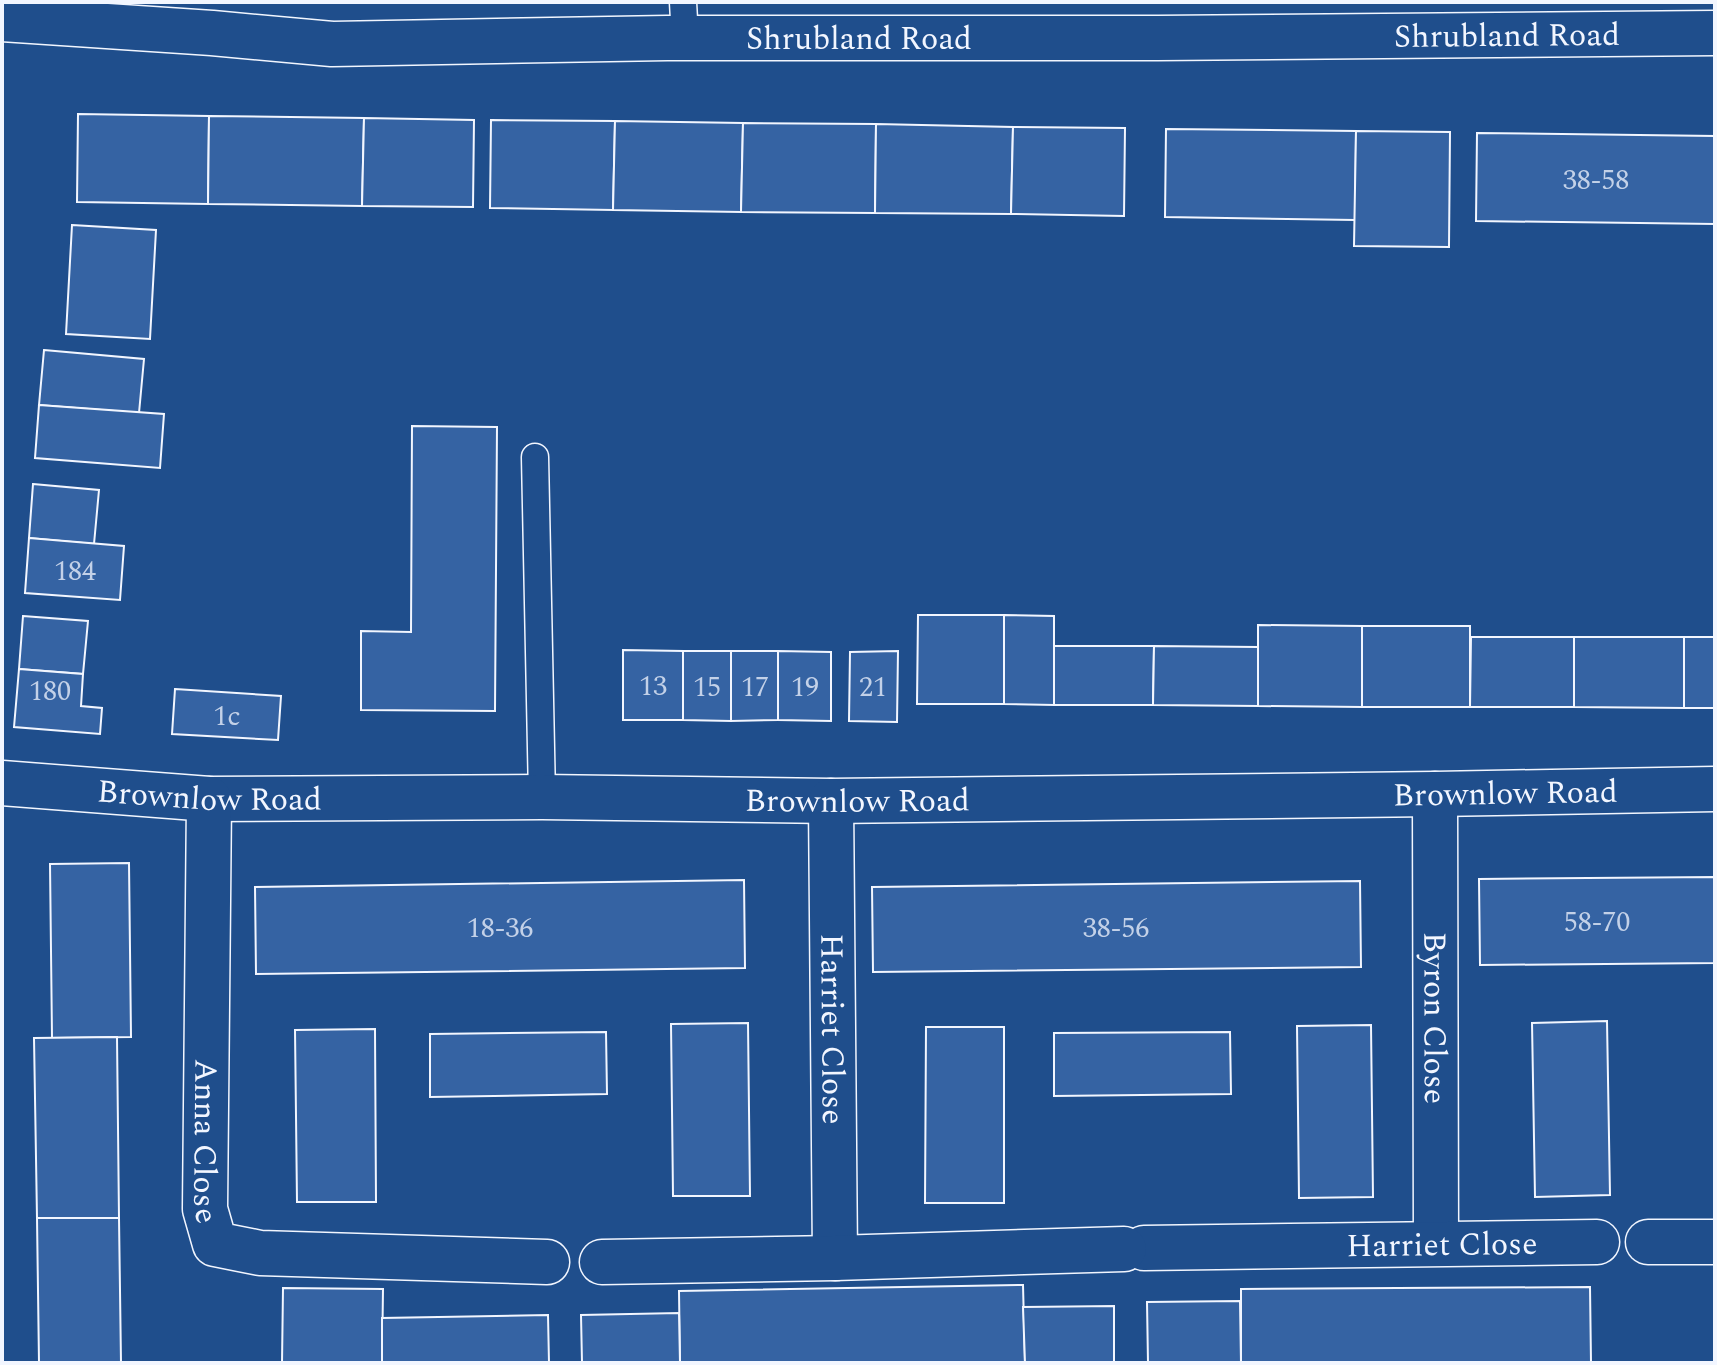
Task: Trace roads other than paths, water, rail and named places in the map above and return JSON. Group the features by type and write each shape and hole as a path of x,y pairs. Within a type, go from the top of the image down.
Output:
{"street":[{"name":"Shrubland Road","path":"2,19 332,44 684,20 1158,38 1715,33"},
{"name":"Brownlow Road","path":"2,783 209,799 542,797 831,801 1715,789"},
{"name":"Byron Close","path":"1435,794 1436,1243"},
{"name":"Anna Close","path":"209,799 205,1209 215,1244 260,1253 547,1262"},
{"name":"Harriet Close","path":"831,801 835,1258"},
{"name":"Harriet Close","path":"602,1262 1134,1248 1597,1242"},
{"path":"1648,1242 1715,1242"}],"lane":[{"path":"535,457 542,797"}]}
